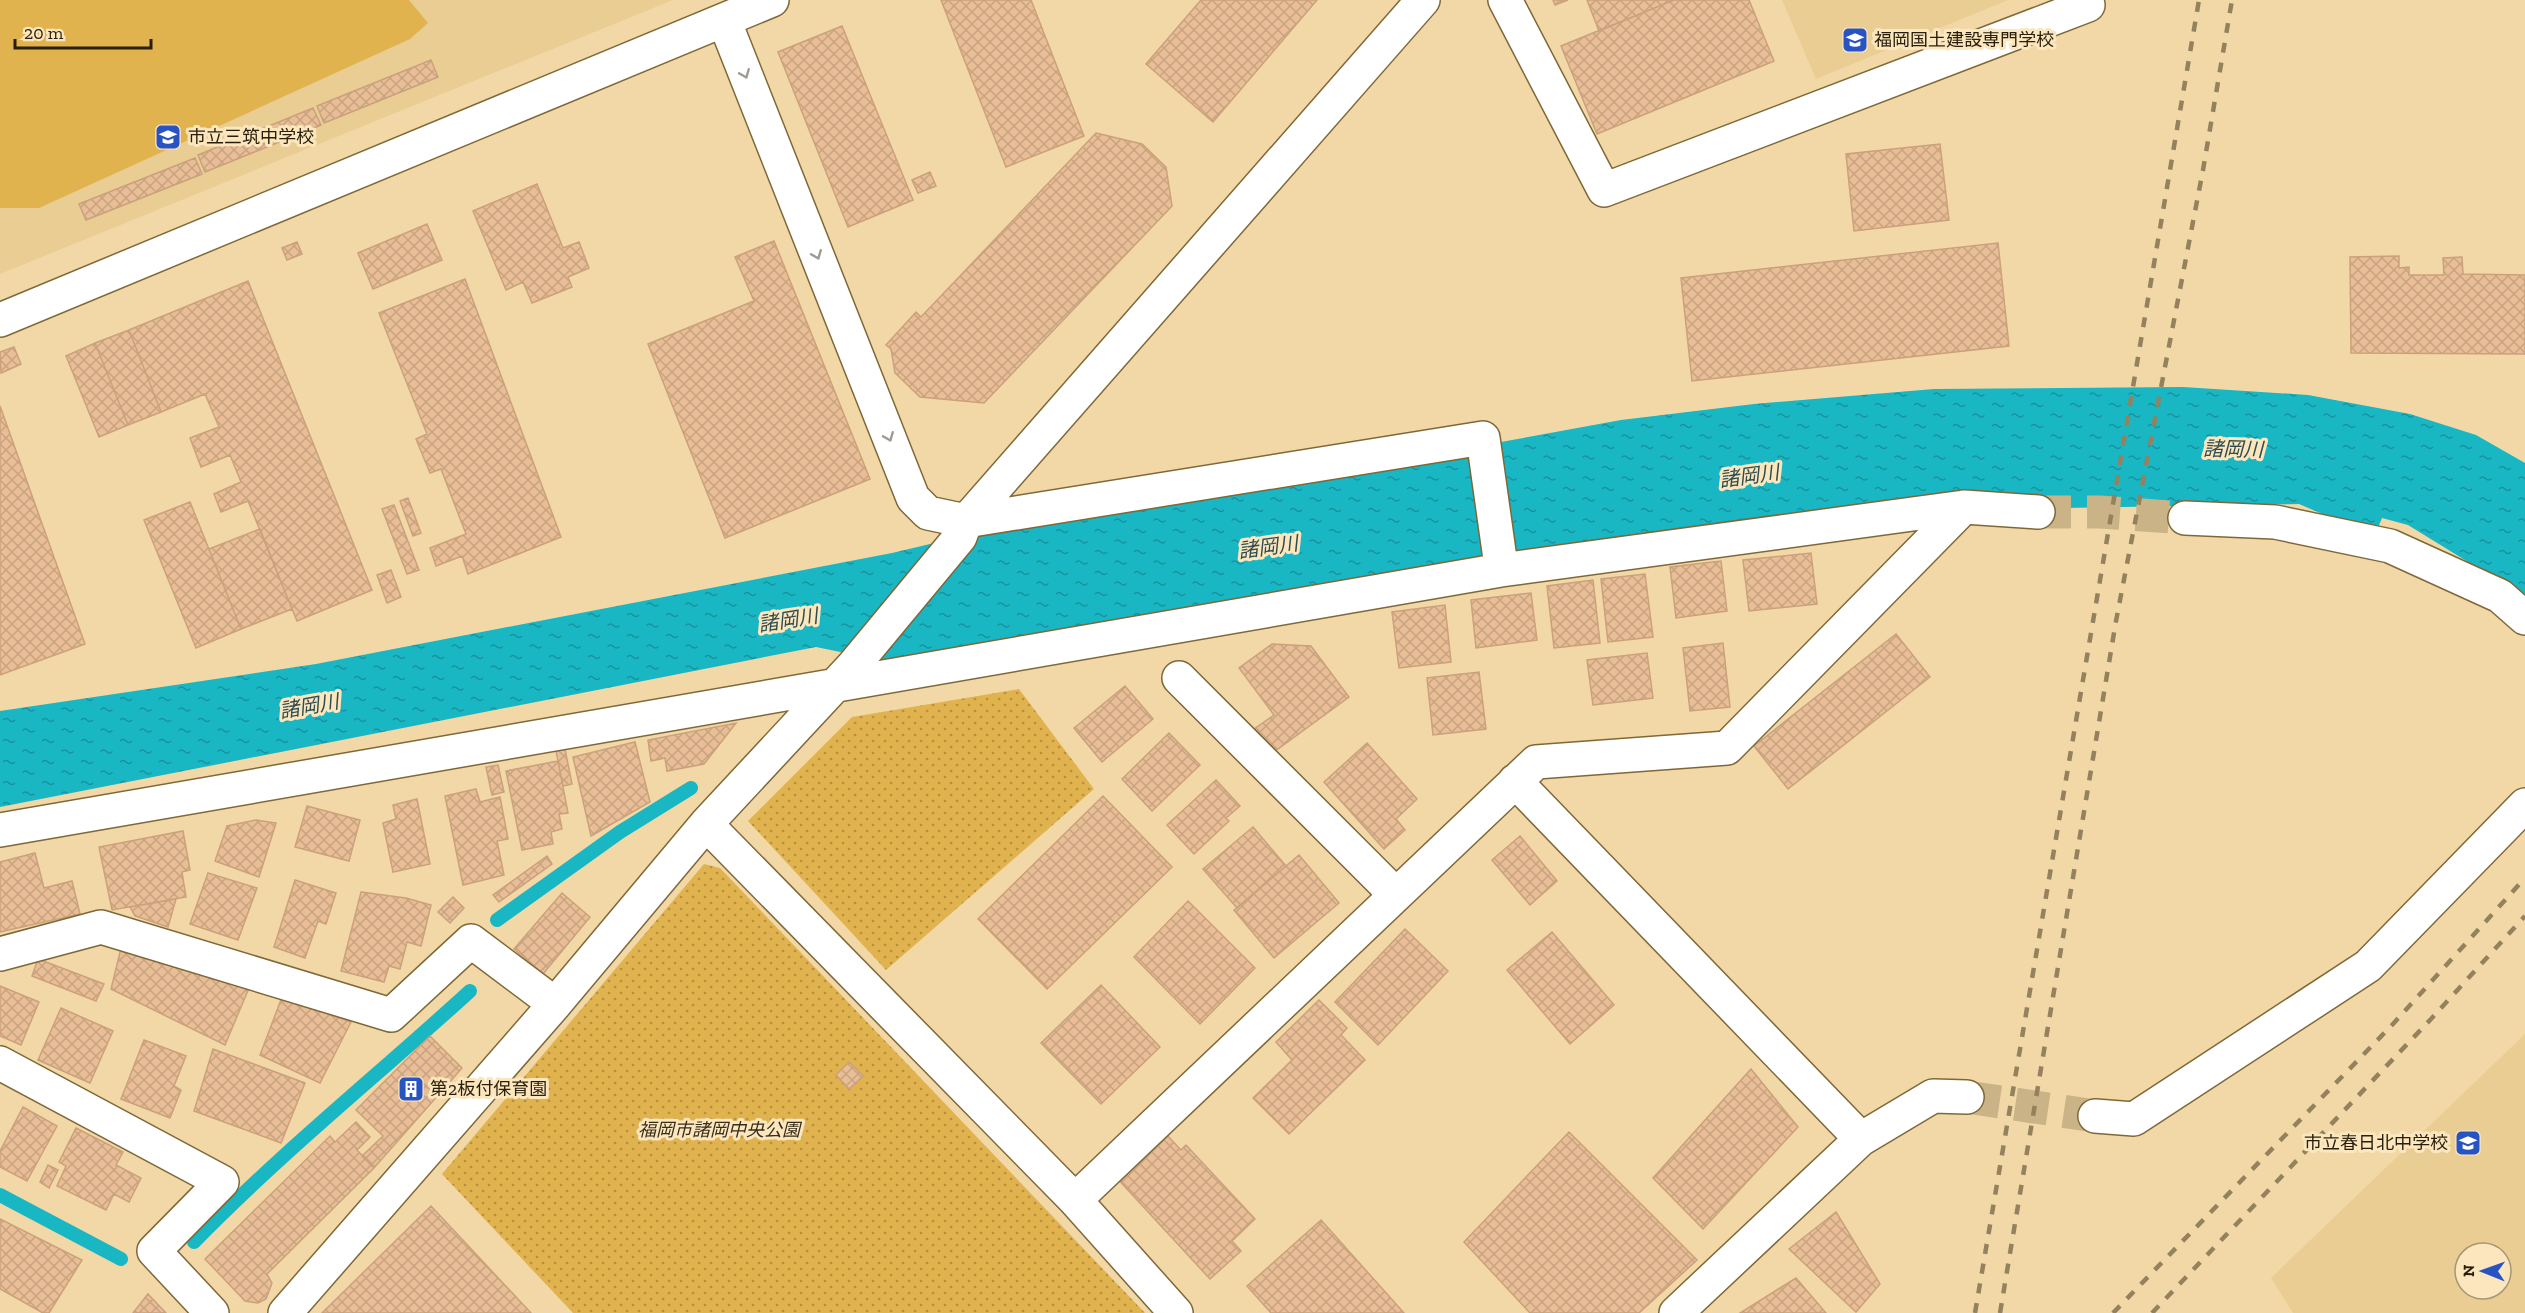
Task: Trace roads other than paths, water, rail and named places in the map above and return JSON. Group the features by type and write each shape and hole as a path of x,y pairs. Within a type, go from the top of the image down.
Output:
{"street":[{"path":"0,320 772,0"},
{"path":"285,1313 555,1004 706,824 845,675 963,529 1423,0"},
{"path":"1505,0 1604,190 2088,5"},
{"path":"724,20 913,498 928,513 963,529 1483,438 1501,566"},
{"path":"0,830 845,675 1501,570 1964,507 2038,512"},
{"path":"1075,1200 1536,762 1727,748 1964,507"},
{"path":"2185,518 2275,522 2390,546 2500,596 2525,618"},
{"path":"1179,678 1396,895"},
{"path":"1515,782 1861,1139"},
{"path":"2095,1116 2134,1119 2368,966 2525,805"},
{"path":"706,824 1075,1200 1176,1313"},
{"path":"0,954 101,927 392,1015 471,941 555,1004"},
{"path":"0,1063 222,1182 154,1251 212,1313"},
{"path":"1676,1313 1861,1139 1933,1096 1967,1097"}],"water":[{"name":"諸岡川","path":"2183,387 2308,395 2410,414 2476,435 2525,463 2525,597 2408,525 2382,518 2377,530 2346,524 2299,504 1880,511 1629,535 899,664 816,647 0,807 0,711 316,664 892,553 1006,526 1461,454 1501,442 1621,420 1754,404 1934,389"}],"waterway":[{"path":"497,920 620,832 691,788"},
{"path":"194,1242 295,1146 470,991"},
{"path":"0,1195 121,1259"}],"tunnel":[{"path":"2038,512 2100,512 2185,518"},
{"path":"1967,1097 2095,1116"}],"railway":[{"path":"1975,1313 2199,0"},
{"path":"2000,1313 2116,621 2203,170 2232,0"},
{"path":"2113,1313 2393,1024 2525,878"},
{"path":"2152,1313 2431,1019 2525,916"}],"place":[{"name":"福岡国土建設専門学校","path":"1855,40"},
{"name":"市立三筑中学校","path":"168,137"},
{"name":"第2板付保育園","path":"411,1089"},
{"name":"市立春日北中学校","path":"2468,1143"}],"park label":[{"name":"福岡市諸岡中央公園","path":"719,1130"}]}
